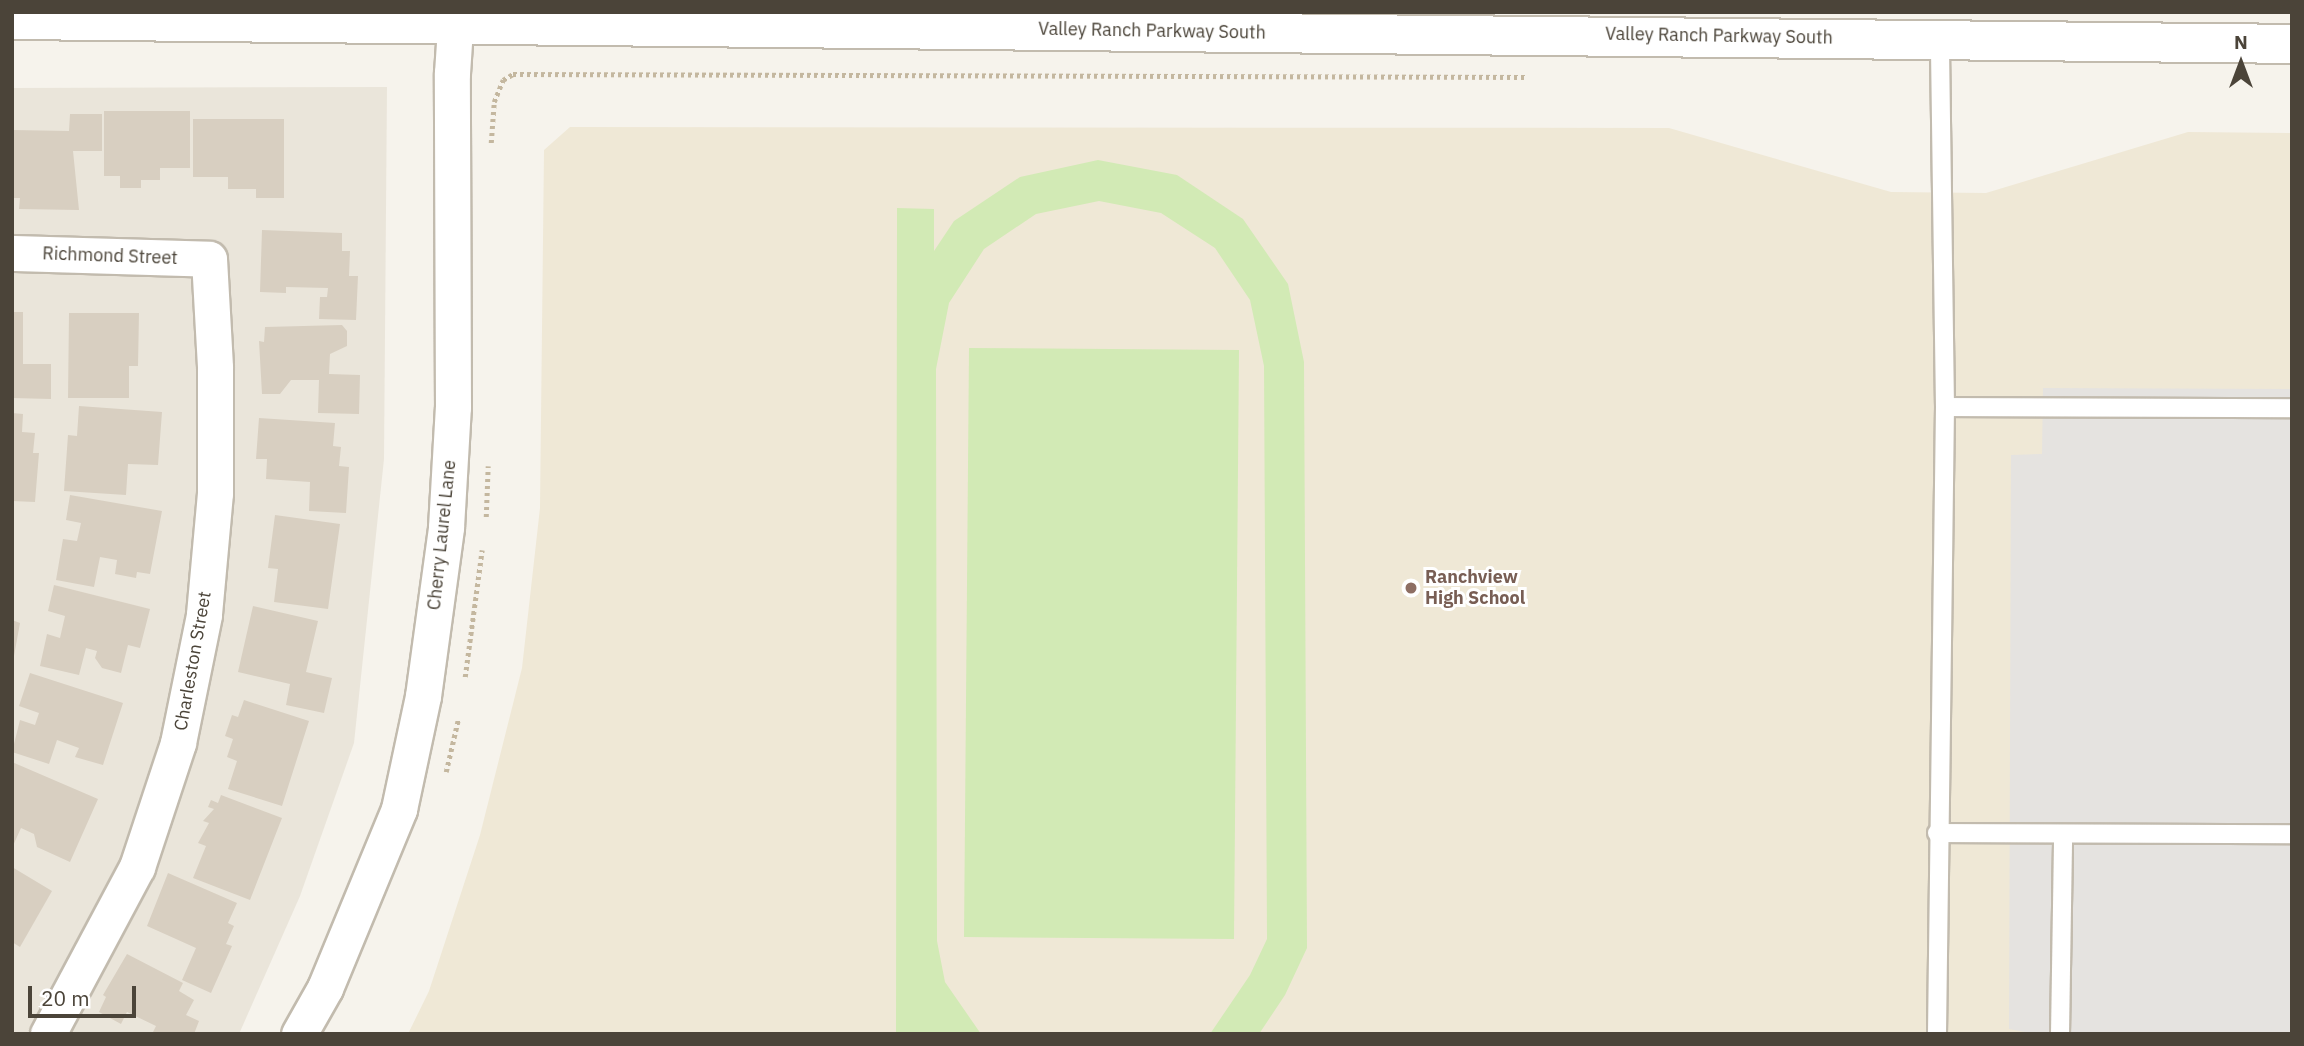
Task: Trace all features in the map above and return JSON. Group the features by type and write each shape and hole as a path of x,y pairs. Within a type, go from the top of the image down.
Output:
{"street":[{"name":"Valley Ranch Parkway South","path":"12,20 452,16 1940,25 2292,44"},
{"name":"Cherry Laurel Lane","path":"299,1034 325,988 399,809 424,696 446,527 453,407 452,16"},
{"name":"Richmond Street","path":"12,253 209,259"},
{"name":"Charleston Street","path":"48,1034 137,867 181,730 204,615 215,493 209,259"}],"lane":[{"path":"1937,1034 1937,833 1945,407 1940,25"},
{"path":"1945,407 2292,408"},
{"path":"1937,833 2292,834"},
{"path":"2060,1034 2063,834"}],"path":[{"path":"491,151 494,102 503,80 513,74 1535,77"},
{"path":"485,520 489,456"},
{"path":"463,690 483,545"},
{"path":"443,782 458,716"}],"shaded area":[{"path":"387,87 384,459 354,743 300,896 239,1034 12,1034 12,88"},
{"name":"Ranchview High School","path":"570,127 1669,128 1891,192 1986,193 2188,132 2292,133 2292,1034 408,1034 429,991 480,835 522,668 540,508 544,150"},
{"path":"2043,388 2292,389 2292,1034 2036,1034 2009,1029 2011,455 2042,454"}],"green space":[{"path":"1098,160 1177,175 1243,219 1288,284 1304,362 1307,948 1285,995 1259,1034 1210,1034 1250,975 1267,939 1264,366 1250,300 1215,248 1161,213 1099,201 1036,214 984,249 949,303 936,369 937,941 945,982 981,1034 896,1034 897,208 934,209 934,251 954,221 1020,177"},
{"path":"969,348 1239,350 1234,939 964,937"}],"building":[{"path":"104,111 190,111 190,168 160,168 160,180 141,180 141,188 120,188 120,176 104,176"},
{"path":"70,114 102,114 102,151 73,151 79,210 19,209 20,198 12,198 12,130 69,131"},
{"path":"193,119 284,119 284,198 256,198 256,189 228,189 228,177 193,177"},
{"path":"262,230 342,233 342,251 350,251 349,276 358,276 356,320 319,319 320,297 327,297 328,288 286,287 286,293 260,292"},
{"path":"12,312 23,312 23,364 51,364 51,399 12,398"},
{"path":"69,313 139,313 138,366 129,366 129,398 68,398"},
{"path":"342,325 347,331 347,346 330,354 329,374 360,375 359,414 318,413 319,380 291,380 280,394 262,394 259,341 264,342 265,327"},
{"path":"79,406 162,412 158,465 128,464 126,495 64,491 68,435 77,436"},
{"path":"12,413 23,414 22,432 35,433 33,453 39,453 35,502 12,501"},
{"path":"259,418 335,423 333,446 341,447 339,466 349,467 346,513 309,511 310,482 266,479 267,459 256,459"},
{"path":"70,495 162,511 150,574 137,572 136,578 115,574 117,560 100,557 94,587 56,580 63,539 77,541 81,523 66,520"},
{"path":"275,515 340,524 328,609 274,602 278,569 268,568"},
{"path":"54,585 150,609 140,648 128,645 121,673 102,668 95,658 97,651 86,648 79,675 40,666 47,634 60,638 65,616 48,611"},
{"path":"253,606 318,621 306,672 332,678 324,713 286,705 290,684 238,672"},
{"path":"12,620 20,623 14,656 12,656"},
{"path":"30,673 123,703 103,765 75,757 79,748 57,740 49,764 12,752 20,720 35,725 39,713 19,706"},
{"path":"244,700 309,721 282,806 228,789 237,761 227,757 233,739 225,736 232,715 238,717"},
{"path":"12,762 98,799 70,862 37,847 34,834 21,828 12,848"},
{"path":"221,795 282,818 250,900 193,878 206,846 198,843 209,823 203,821 214,809 208,807 211,800 218,803"},
{"path":"12,867 52,891 20,947 12,942"},
{"path":"168,873 237,903 228,923 234,926 226,944 232,946 211,993 182,980 196,948 147,926"},
{"path":"127,954 183,983 179,991 194,1000 186,1015 199,1021 194,1034 152,1034 156,1026 127,1012 121,1024 99,1012 106,997 103,995"}],"place":[{"name":"Ranchview High School","path":"1411,588"}]}
